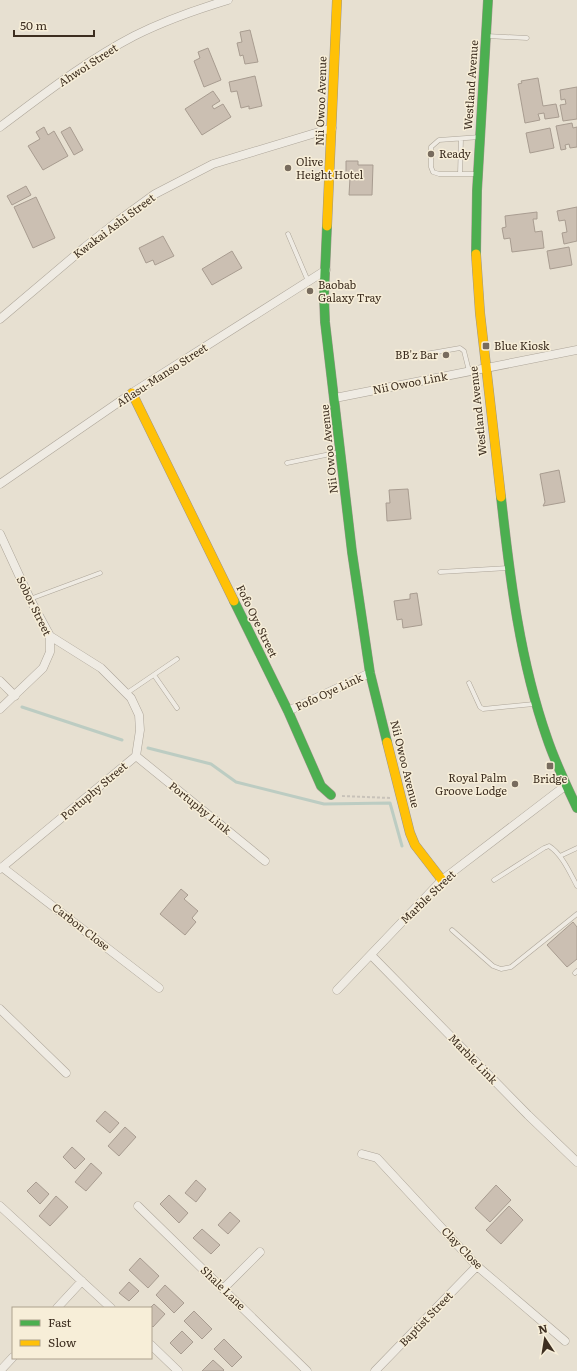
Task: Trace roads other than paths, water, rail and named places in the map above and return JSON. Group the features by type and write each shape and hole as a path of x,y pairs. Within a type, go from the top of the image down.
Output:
{"street":[{"name":"Ahwoi Street","path":"0,127 73,74 132,37 156,25 198,9 228,0"},
{"name":"Nii Owoo Avenue","path":"337,0 324,296 325,322 352,552 370,673 410,834 415,845 442,880"},
{"name":"Westland Avenue","path":"488,0 478,174 477,271 481,330 509,568 518,628 536,704 547,741 565,786 577,808"},
{"name":"Kwakai Ashi Street","path":"0,319 91,242 155,194 213,164 332,128"},
{"name":"Aflasu-Manso Street","path":"0,484 132,393 326,270"},
{"name":"Nii Owoo Link","path":"335,398 577,350"},
{"name":"Fofo Oye Street","path":"132,393 288,711 321,786 331,795"},
{"name":"Sobor Street","path":"0,535 30,599 50,636 50,652 43,668 0,709"},
{"name":"Portuphy Street","path":"1,868 136,756 140,730 139,715 131,698 101,668 50,636"},
{"name":"Fofo Oye Link","path":"288,711 370,673"},
{"path":"0,681 15,696"},
{"name":"Portuphy Link","path":"136,756 265,861"},
{"name":"Marble Street","path":"337,990 442,880 565,786"},
{"name":"Carbon Close","path":"1,868 159,988"},
{"name":"Marble Link","path":"371,955 528,1115 577,1162"},
{"path":"0,1009 66,1073"},
{"name":"Clay Close","path":"362,1154 377,1158 477,1266 565,1341"},
{"name":"Shale Lane","path":"138,1206 308,1371"},
{"path":"1,1207 110,1307"},
{"path":"224,1288 260,1252"},
{"name":"Baptist Street","path":"375,1371 477,1266"},
{"path":"58,1307 82,1281"},
{"path":"152,1346 178,1371"},
{"path":"0,1371 12,1358"}],"lane":[{"path":"487,36 527,38"},
{"path":"478,174 439,174 433,172 431,167 431,147 439,140 480,137"},
{"path":"460,174 461,139"},
{"path":"288,234 308,281"},
{"path":"420,355 460,348 464,351 469,371"},
{"path":"287,463 341,452"},
{"path":"440,572 509,568"},
{"path":"30,599 100,573"},
{"path":"126,694 177,659"},
{"path":"154,675 177,708"},
{"path":"469,683 480,707 483,709 536,704"},
{"path":"494,880 544,848 550,846 560,856 577,886"},
{"path":"560,856 577,848"},
{"path":"452,930 493,966 501,969 511,967 577,914"}],"waterway":[{"path":"22,707 122,740"},
{"path":"148,748 211,764 236,782 324,804 390,803 402,846"}],"place":[{"name":"Ready","path":"431,154"},
{"name":"Olive Height Hotel","path":"288,168"},
{"name":"Baobab Galaxy Tray","path":"310,291"},
{"name":"Blue Kiosk","path":"486,346"},
{"name":"BB'z Bar","path":"446,355"},
{"name":"Bridge","path":"550,766"},
{"name":"Royal Palm Groove Lodge","path":"515,784"}]}
